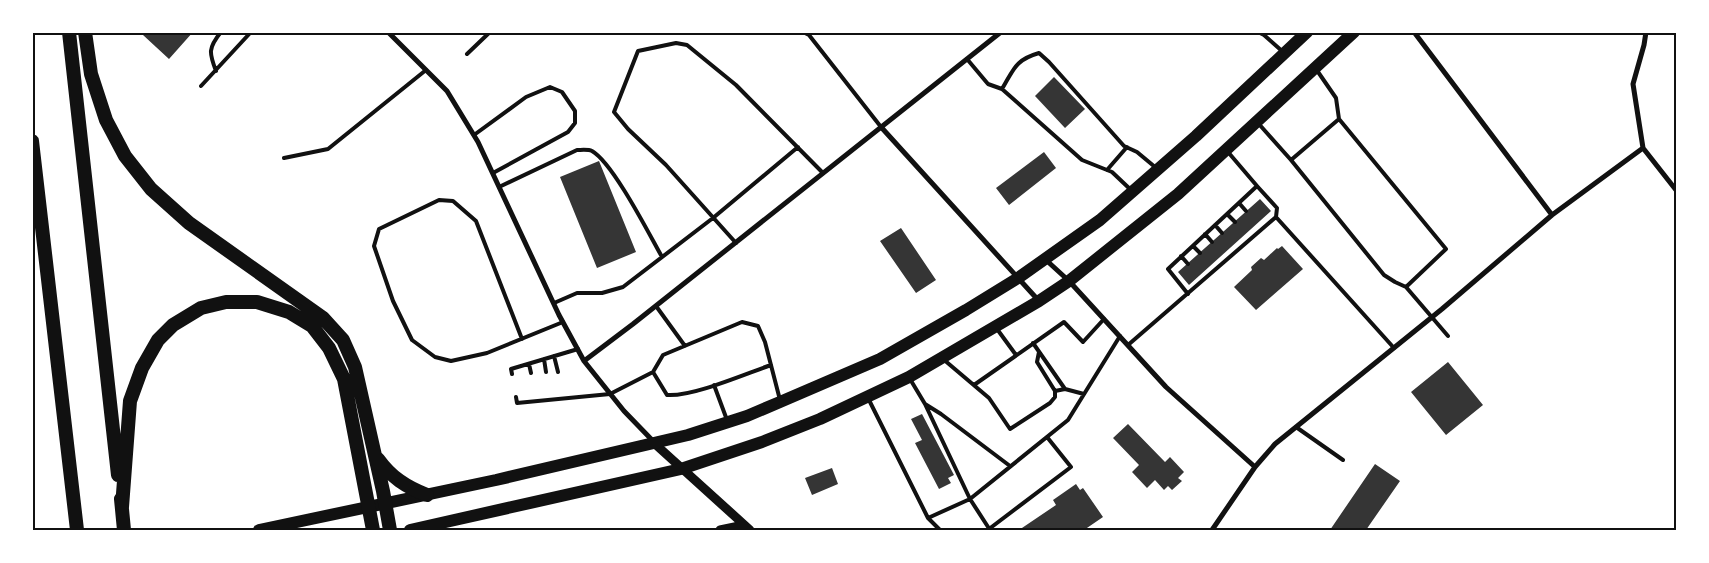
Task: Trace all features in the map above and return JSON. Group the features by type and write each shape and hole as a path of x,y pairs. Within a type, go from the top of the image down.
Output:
{"highway":[{"path":"69,32 124,529"},
{"path":"86,32 91,74 106,120 125,156 151,189 189,223 323,318 343,340 355,367 390,530"},
{"path":"259,530 427,495 688,435 780,402 880,359 1018,278 1100,220 1158,170 1308,32"},
{"path":"410,530 681,469 762,442 820,419 909,377 1069,282 1178,194 1354,32"},
{"path":"32,141 77,530"},
{"path":"122,507 130,401 142,368 158,340 173,325 201,308 226,302 257,302 289,312 312,326 330,348 344,379 373,530"},
{"path":"375,455 396,480 427,495"}],"street":[{"path":"388,32 447,91 474,135 563,322 584,361 610,394 655,444 747,528"},
{"path":"1414,32 1552,214"},
{"path":"1646,32 1633,84 1643,148 1676,190"},
{"path":"584,361 1000,33"},
{"path":"881,127 1039,301"},
{"path":"1212,530 1255,467 1275,444 1432,317 1552,214 1643,148"},
{"path":"1045,259 1104,319 1166,387 1255,467"},
{"path":"720,530 747,528"}],"lane":[{"path":"216,71 210,56 211,45 221,32"},
{"path":"201,86 251,32"},
{"path":"467,54 490,32"},
{"path":"803,32 809,35 881,127"},
{"path":"1258,32 1264,35 1284,54"},
{"path":"736,243 666,165 628,129 614,112 638,51 676,43 687,45 736,85 824,173"},
{"path":"1002,89 1016,66 1025,57 1039,53 1124,146 1137,152 1158,170"},
{"path":"967,59 988,84 1002,89 1082,160 1112,172 1133,191"},
{"path":"1315,67 1336,98 1339,119 1446,249 1406,287"},
{"path":"284,158 328,149 426,70"},
{"path":"474,135 526,97 550,87 562,92 574,111 574,123 568,132 493,173"},
{"path":"1291,160 1339,119"},
{"path":"1256,121 1291,160 1384,275 1406,287 1448,336"},
{"path":"554,303 577,293 602,293 623,287 713,218 798,147"},
{"path":"1107,170 1127,147"},
{"path":"1128,345 1276,217 1277,208 1226,149"},
{"path":"500,187 577,150 591,150 605,163 633,206 662,257"},
{"path":"1188,294 1168,269 1257,186"},
{"path":"522,339 476,221 453,201 439,200 379,229 374,246 393,301 412,340 435,357 451,361 487,353 522,339 563,322"},
{"path":"1238,203 1246,211"},
{"path":"1227,214 1235,222"},
{"path":"1276,217 1394,348"},
{"path":"1257,223 1262,229"},
{"path":"1215,225 1222,232"},
{"path":"1246,233 1251,239"},
{"path":"1205,234 1212,242"},
{"path":"1234,244 1239,249"},
{"path":"1193,246 1200,252"},
{"path":"1224,254 1228,259"},
{"path":"1181,256 1188,264"},
{"path":"1212,264 1217,269"},
{"path":"1200,275 1204,279"},
{"path":"656,306 685,346"},
{"path":"974,384 1064,322 1083,342 1104,319"},
{"path":"516,397 517,403 610,394 652,372 664,355 742,322 758,326 765,342 780,402"},
{"path":"996,326 1016,355"},
{"path":"928,518 970,499 1068,420 1120,336"},
{"path":"1033,343 1065,389"},
{"path":"512,374 511,369 578,349"},
{"path":"941,358 989,398 1010,429 1050,403 1055,396 1055,391 1037,362 1039,352"},
{"path":"554,356 558,372"},
{"path":"544,359 546,372"},
{"path":"529,364 530,373"},
{"path":"652,372 667,395 677,396 771,365"},
{"path":"909,377 925,404 970,499 990,530 1071,467 1047,437"},
{"path":"714,385 728,422"},
{"path":"1055,391 1065,389 1084,394"},
{"path":"561,392 562,399"},
{"path":"549,393 550,400"},
{"path":"535,396 536,401"},
{"path":"867,396 928,518 940,530"},
{"path":"925,404 1010,466"},
{"path":"1296,427 1343,460"}],"building":[{"path":"145,32 193,32 169,59 143,35"},
{"path":"1054,77 1085,109 1065,128 1035,96"},
{"path":"1044,152 1056,168 1009,205 996,188"},
{"path":"599,161 636,252 597,268 560,177"},
{"path":"1260,199 1271,211 1189,285 1178,272"},
{"path":"901,228 936,280 916,293 880,241"},
{"path":"1282,246 1303,269 1256,310 1234,287 1252,270 1251,267 1261,258 1264,260"},
{"path":"1448,362 1483,405 1446,435 1411,392"},
{"path":"922,414 954,475 948,478 951,483 939,489 915,443 922,440 911,419"},
{"path":"1128,424 1165,462 1170,457 1184,472 1178,478 1182,481 1172,490 1168,486 1164,490 1155,480 1147,488 1132,472 1139,465 1113,438"},
{"path":"1375,464 1400,481 1366,530 1330,530"},
{"path":"832,468 838,484 812,495 805,478"},
{"path":"1076,484 1080,490 1083,488 1103,517 1084,530 1019,530 1056,505 1053,500"}]}
